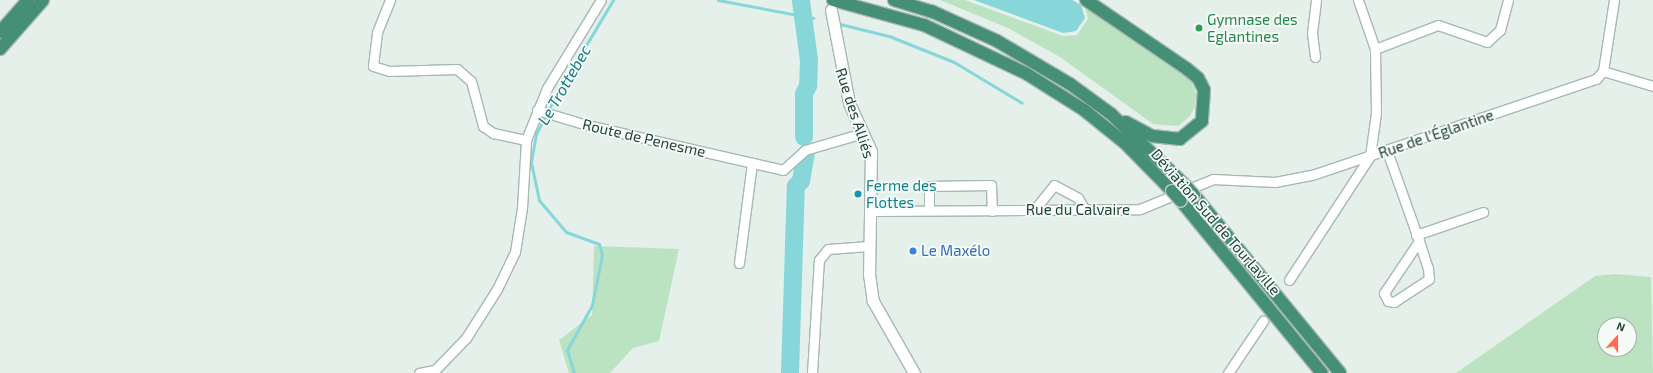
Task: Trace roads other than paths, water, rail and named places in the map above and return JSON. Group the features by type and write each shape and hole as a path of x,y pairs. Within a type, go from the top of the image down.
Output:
{"highway":[{"path":"0,32 28,0"},
{"path":"0,49 43,0"},
{"name":"Déviation Sud de Tourlaville","path":"894,0 931,11 997,41 1070,84 1111,114 1190,190 1340,373"},
{"path":"1086,0 1187,69 1198,78 1204,90 1202,121 1180,139 1152,136 1111,114"},
{"name":"Déviation Sud de Tourlaville","path":"835,4 924,25 1026,74 1084,110 1125,143 1172,191 1322,373"}],"street":[{"path":"390,0 377,33 373,66 389,71 457,69 471,81 483,126 493,133 526,140"},
{"path":"419,373 435,371 466,338 497,289 515,252 522,208 526,140 537,110 601,0"},
{"path":"1315,58 1312,33 1316,0"},
{"path":"1358,0 1375,49 1376,113 1370,156"},
{"path":"1375,49 1438,25 1479,41 1492,40 1500,30 1508,0"},
{"path":"1614,0 1603,71 1618,73 1653,86"},
{"name":"Rue des Alliés","path":"835,4 840,69 849,103 872,156 872,211 869,246 873,300 914,373"},
{"name":"Rue de l'Églantine","path":"1290,280 1370,156 1596,79 1603,71"},
{"name":"Route de Penesme","path":"537,110 552,115 783,170 806,150 863,133"},
{"path":"1387,151 1418,238 1429,279 1394,302 1388,301 1384,293 1418,238 1483,212"},
{"name":"Rue du Calvaire","path":"872,211 1140,209 1212,179 1293,180 1370,156"},
{"path":"739,263 752,163"},
{"path":"929,210 929,186 991,185 992,211"},
{"path":"1034,210 1054,185 1078,198 1085,210"},
{"path":"812,373 819,260 828,249 869,246"},
{"path":"1228,373 1263,321"}],"water":[{"path":"974,0 1072,0 1081,5 1085,18 1076,31 1063,33"}],"waterway":[{"name":"Le Trottebec","path":"574,373 567,350 592,305 602,255 599,244 566,232 539,200 531,162 536,134 553,100 613,0"},
{"path":"718,0 813,18"},
{"path":"801,1 809,60 808,86 804,94 804,137"},
{"path":"840,24 889,36 954,62 1022,103"},
{"path":"790,373 796,186 801,181 806,154"}],"place":[{"name":"Gymnase des Eglantines","path":"1199,28"},
{"name":"Ferme des Flottes","path":"858,194"},
{"name":"Le Maxélo","path":"913,251"}]}
